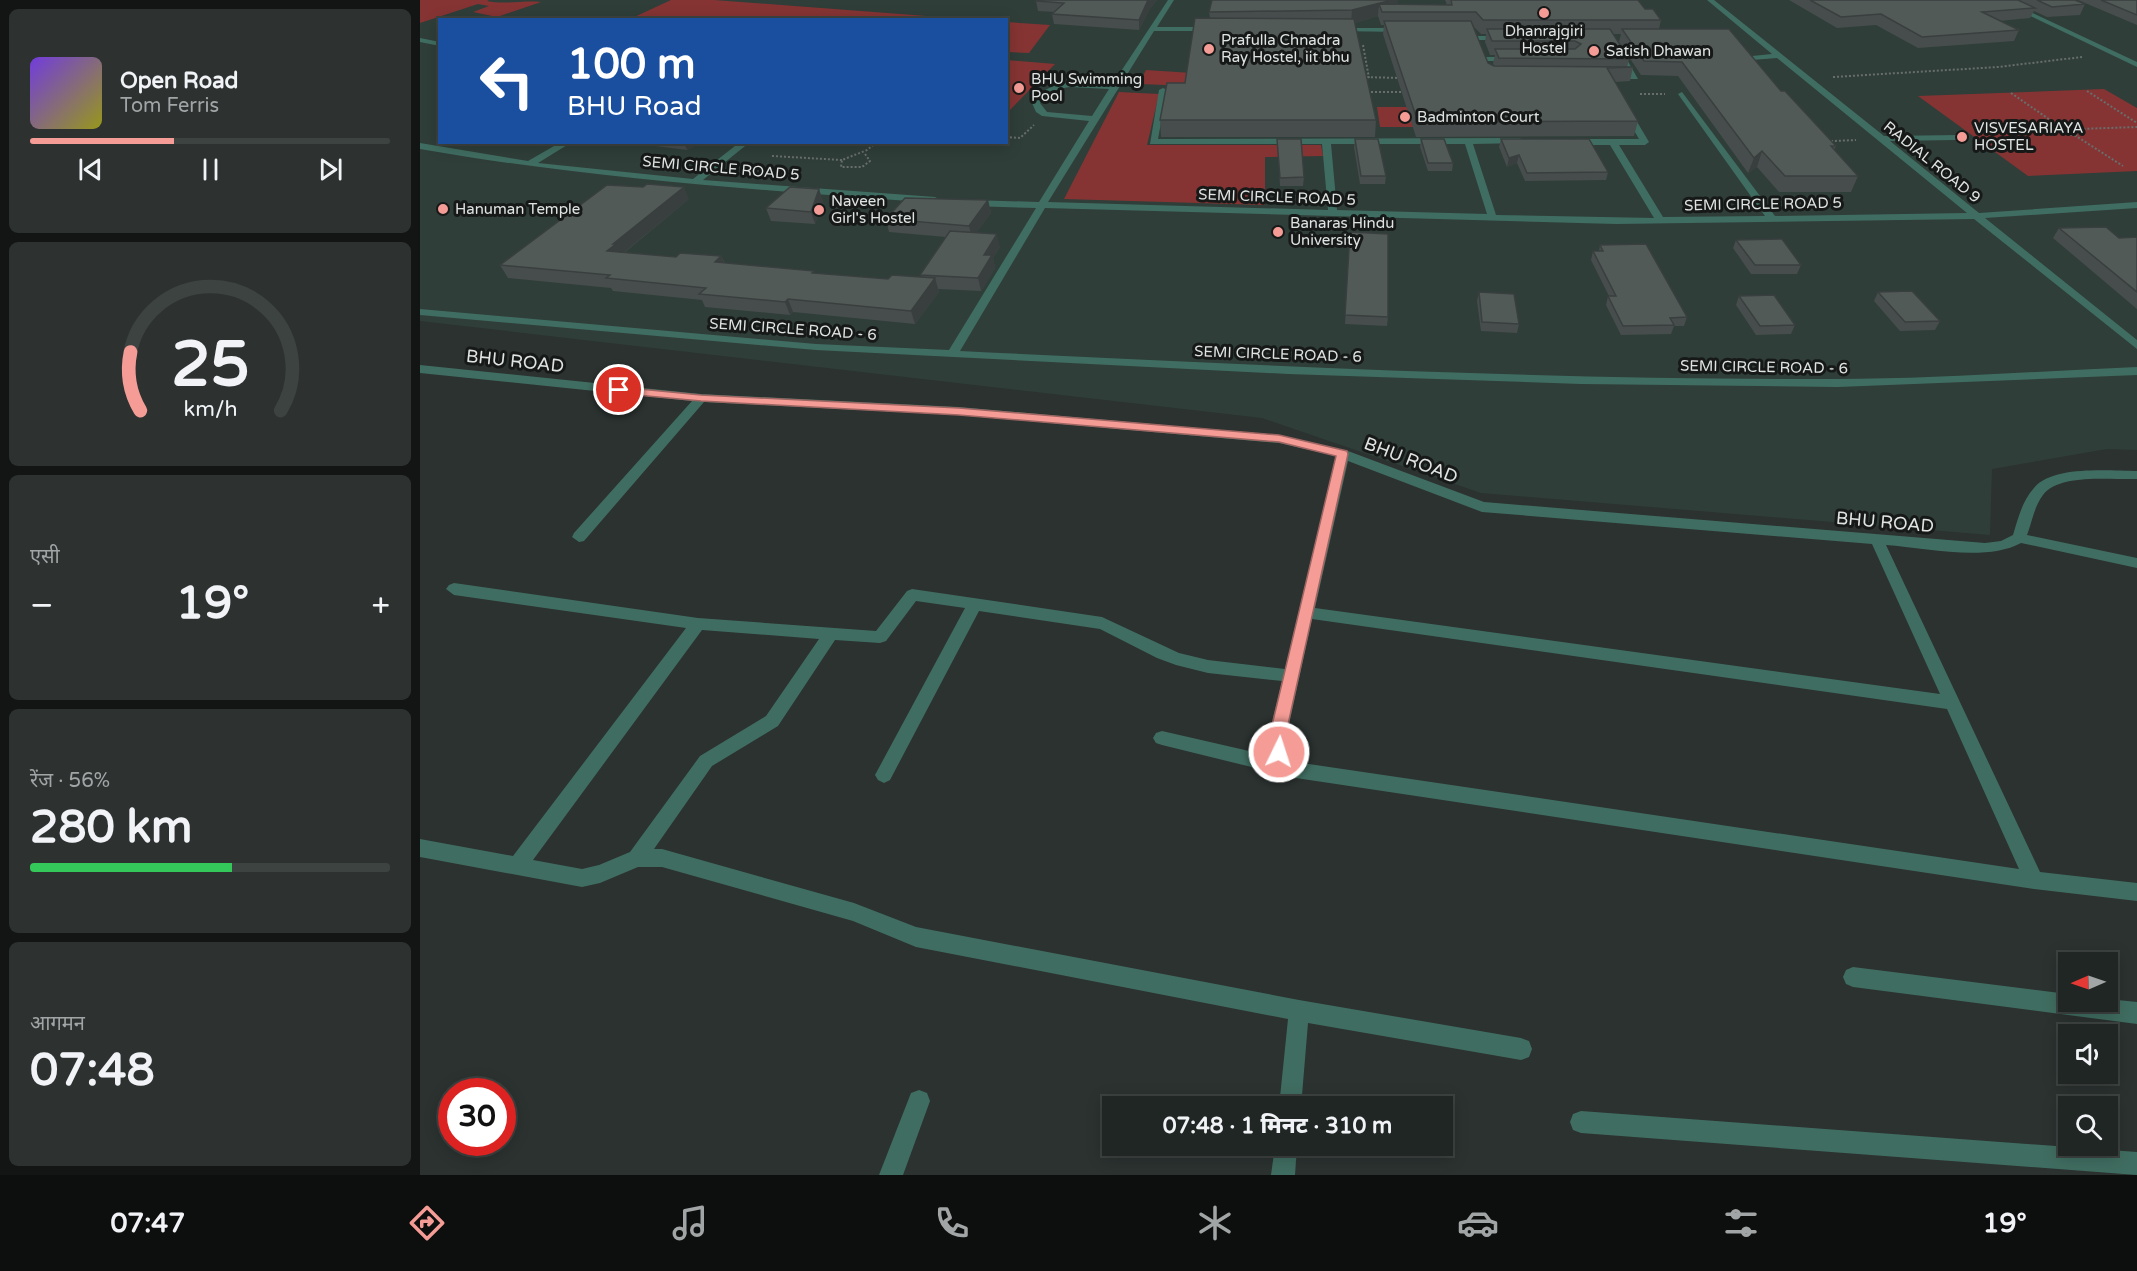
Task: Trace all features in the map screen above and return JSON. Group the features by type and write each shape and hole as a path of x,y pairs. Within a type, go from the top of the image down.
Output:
{"street":[{"path":"952,354 1113,87 1171,0"},
{"name":"RADIAL ROAD 9","path":"1710,0 2137,346"},
{"path":"2000,0 2137,65"},
{"path":"1152,29 1221,29"},
{"path":"1325,30 1417,30"},
{"path":"1489,68 1476,34 1513,38"},
{"path":"1599,77 1635,77 1610,38"},
{"path":"1747,38 1758,38"},
{"path":"420,40 438,44"},
{"path":"1755,58 1779,56"},
{"path":"1485,59 1519,59"},
{"path":"1094,119 1046,114 1039,110 1036,104 1047,89 1063,85 1113,87"},
{"path":"1163,90 1153,142 1535,141"},
{"path":"1557,141 1645,141 1616,94"},
{"path":"1682,94 1772,219"},
{"path":"1881,140 1956,137"},
{"path":"1468,141 1493,219"},
{"path":"1326,142 1333,214"},
{"path":"1613,142 1660,220"},
{"path":"531,163 564,144"},
{"path":"695,182 743,144"},
{"name":"SEMI CIRCLE ROAD 5","path":"420,146 470,156 695,182 945,201"},
{"name":"SEMI CIRCLE ROAD 5","path":"956,202 1493,219 1660,220 1976,216 2137,205"},
{"name":"SEMI CIRCLE ROAD - 6","path":"420,312 816,347 1288,370 1581,380 1838,383 2137,371"},
{"name":"BHU ROAD","path":"420,369 701,398 959,411 1267,438 1342,454 1482,507 1985,548 2004,546 2019,538"},
{"path":"579,537 701,398"},
{"path":"1299,770 1289,764 1279,752 1277,738 1342,454"},
{"path":"2137,475 2066,478 2045,485 2034,498 2019,538 2137,563"},
{"path":"1877,540 2034,880"},
{"path":"454,589 698,624 880,637 912,595 1101,623 1127,633 1164,655 1186,662 1291,676"},
{"path":"884,775 974,604"},
{"path":"1306,612 1953,703"},
{"path":"518,865 698,624"},
{"path":"637,858 706,760 772,721 831,633"},
{"path":"1162,738 1299,770 2034,880 2137,892"},
{"path":"420,848 582,878 600,874 637,858 662,858 854,912 916,937 1299,1011 1521,1049"},
{"path":"1853,977 2137,1012"},
{"path":"1291,1096 1299,1011"},
{"path":"891,1175 919,1101"},
{"path":"1581,1122 2137,1164"},
{"path":"1283,1175 1285,1156"}],"path":[{"path":"1359,30 1369,78"},
{"path":"1805,78 1998,67 2108,53"},
{"path":"1357,77 1401,78"},
{"path":"2087,91 2137,125"},
{"path":"1364,92 1412,93"},
{"path":"2011,93 2056,124 2079,129 2137,125"},
{"path":"1616,94 1682,94"},
{"path":"1008,137 1020,138 1046,114"},
{"path":"2055,131 2056,124"},
{"path":"2076,136 2079,129"},
{"path":"1979,133 2055,131 2076,136 2123,166"},
{"path":"1830,152 1832,141"},
{"path":"772,156 842,160 848,156 865,154 875,144"},
{"path":"842,160 841,167 862,168 870,161 869,156 865,154"}],"shaded area":[{"name":"Banaras Hindu University","path":"420,0 2137,0 2137,450 2107,449 1992,469 1990,535 1481,493 1262,418 420,321"},
{"path":"420,0 541,2 497,17 473,12 489,6 478,4 420,23"},
{"path":"671,0 714,0 953,18 632,18"},
{"path":"1008,22 1050,25 1029,53 1008,52"},
{"name":"BHU Swimming Pool","path":"1008,60 1055,64 1008,112"},
{"path":"1146,70 1192,73 1218,87 1139,84"},
{"path":"2104,89 2137,108 2137,171 2028,176 1918,96"},
{"path":"1119,92 1159,94 1147,145 1321,145 1323,156 1265,157 1265,205 1064,199"},
{"name":"Badminton Court","path":"1377,107 1429,107 1435,127 1380,127"}],"building":[{"path":"1148,0 1139,20 1052,14 1064,3 1036,1"},
{"path":"1212,0 1392,0 1352,10 1209,12"},
{"name":"Dhanrajgiri Hostel","path":"1451,0 1638,0 1645,9 1653,9 1661,20 1483,20 1476,12 1382,12 1379,4 1452,5"},
{"path":"1810,0 2018,0 2035,8 1982,12 2019,30 1922,37 1881,14 1841,17"},
{"path":"2037,0 2075,0 2085,4 2052,7"},
{"path":"2101,0 2137,0 2137,15"},
{"path":"1195,18 1354,19 1376,120 1160,120 1167,83 1185,83"},
{"path":"1384,21 1471,21 1488,63 1494,66 1633,67 1607,68 1638,121 1418,122"},
{"path":"1487,29 1610,29 1629,59 1499,58 1495,49 1575,49 1581,44 1575,41 1492,41"},
{"path":"1622,29 1729,29 1781,91 1785,91 1836,146 1831,146 1858,176 1785,176 1762,151 1754,158 1682,62 1644,61"},
{"path":"1277,139 1301,139 1304,177 1280,178"},
{"path":"1355,139 1378,139 1386,176 1361,176"},
{"path":"1421,139 1444,139 1453,163 1428,163"},
{"path":"1501,139 1589,139 1608,172 1527,173 1519,155 1509,158"},
{"path":"647,184 684,187 607,251 676,257 680,253 721,256 715,262 814,271 812,273 888,279 892,275 935,278 911,311 788,299 785,302 699,294 706,288 606,278 610,275 500,265 607,185 643,187"},
{"path":"790,187 819,189 811,212 766,208"},
{"path":"905,198 988,200 969,226 886,219"},
{"path":"2106,227 2119,238 2137,237 2137,292 2059,228"},
{"path":"950,231 997,234 984,255 992,255 978,278 920,275"},
{"path":"1350,232 1388,234 1388,317 1345,315"},
{"path":"1782,239 1801,265 1755,265 1736,240"},
{"path":"1646,244 1687,317 1670,318 1674,325 1623,326 1608,296 1616,296 1593,251 1603,251 1600,245"},
{"path":"1912,291 1940,321 1905,322 1878,292"},
{"path":"1479,292 1514,294 1519,324 1482,322"},
{"path":"1774,295 1795,325 1760,326 1739,296"}],"place":[{"name":"Dhanrajgiri Hostel","path":"1544,13"},
{"name":"Prafulla Chnadra Ray Hostel, iit bhu","path":"1209,49"},
{"name":"Satish Dhawan","path":"1594,51"},
{"name":"BHU Swimming Pool","path":"1019,88"},
{"name":"Badminton Court","path":"1405,117"},
{"name":"VISVESARIAYA HOSTEL","path":"1962,137"},
{"name":"Hanuman Temple","path":"443,209"},
{"name":"Naveen Girl's Hostel","path":"819,210"},
{"name":"Banaras Hindu University","path":"1278,232"}],"route":[{"path":"619,390 701,398 959,411 1279,439 1342,454 1277,738 1279,752"}]}
